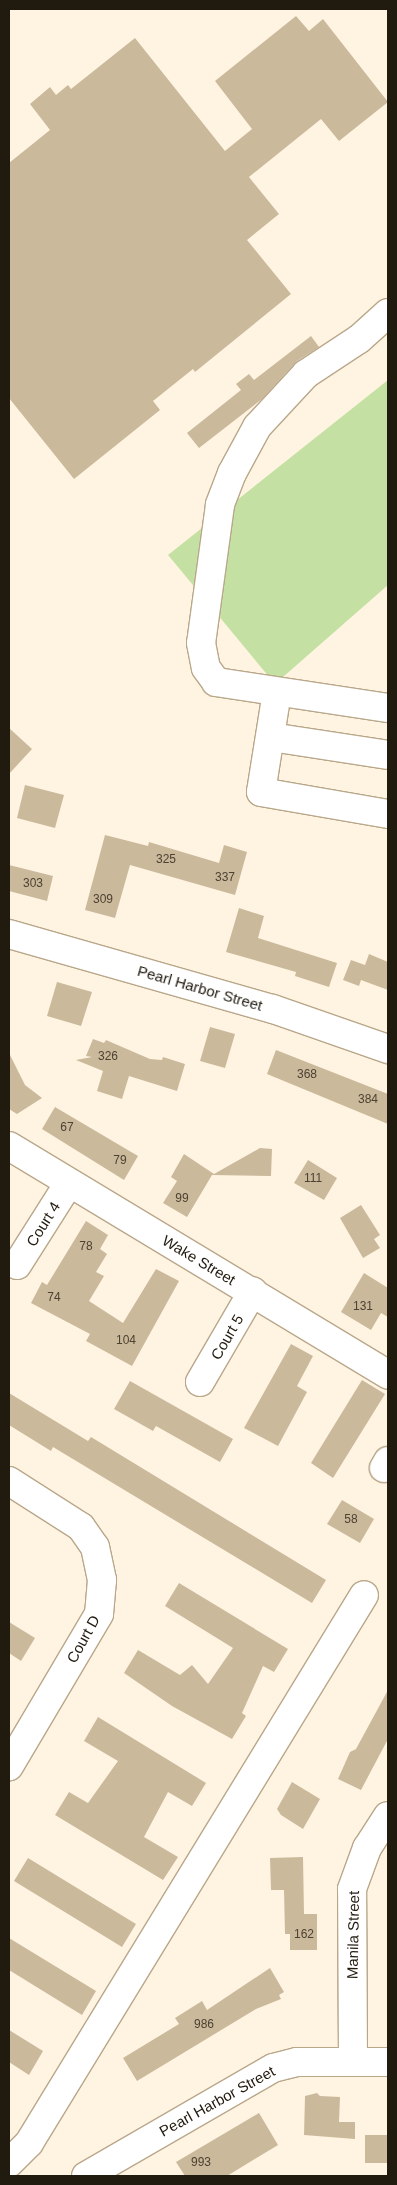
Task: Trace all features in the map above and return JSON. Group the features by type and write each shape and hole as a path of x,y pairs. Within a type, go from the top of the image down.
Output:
{"street":[{"path":"388,313 359,339 306,374 257,427 232,472 220,505 201,643 206,668 216,682 388,708"},
{"path":"277,692 261,792 388,814"},
{"path":"271,737 388,755"},
{"name":"Pearl Harbor Street","path":"9,934 273,1009 388,1049"},
{"name":"Wake Street","path":"9,1146 388,1375"},
{"name":"Court 4","path":"17,1265 69,1183"},
{"name":"Court 5","path":"200,1382 253,1292"},
{"name":"Court D","path":"9,1481 81,1527 94,1548 102,1580 99,1614 9,1766"},
{"path":"9,2164 29,2143 364,1595"},
{"name":"Manila Street","path":"353,2062 352,1889 367,1848 388,1816"},
{"name":"Pearl Harbor Street","path":"86,2176 273,2068 297,2062 388,2062"}],"green space":[{"path":"388,380 388,585 275,684 168,555"}],"building":[{"path":"296,16 309,31 323,19 388,102 339,141 321,119 249,177 279,214 247,240 291,294 195,372 193,369 153,401 160,410 74,479 9,398 9,163 50,130 30,104 50,87 56,95 68,85 71,89 135,38 225,151 252,129 215,81"},
{"path":"311,336 319,347 297,361 262,399 199,448 187,433 241,390 236,384 249,374 254,380"},
{"path":"9,728 32,749 9,774"},
{"path":"25,785 64,795 55,828 17,818"},
{"path":"105,835 148,846 149,842 219,863 224,845 247,852 235,895 130,865 115,918 85,910"},
{"path":"9,865 53,876 47,901 9,891"},
{"path":"239,908 264,916 258,938 337,963 329,987 295,976 296,972 226,952"},
{"path":"369,954 388,962 388,990 361,980 359,986 343,980 351,960 365,965"},
{"path":"57,982 92,992 81,1026 47,1016"},
{"path":"210,1027 235,1034 225,1068 200,1061"},
{"path":"93,1039 104,1043 106,1040 150,1059 162,1060 163,1057 185,1064 177,1091 129,1076 122,1099 97,1091 103,1071 76,1060 92,1057 86,1056"},
{"path":"276,1050 388,1094 388,1124 267,1074"},
{"path":"9,1053 25,1085 42,1098 17,1114 9,1109"},
{"path":"55,1107 138,1156 124,1180 42,1129"},
{"path":"260,1148 272,1149 271,1176 212,1175 187,1217 163,1203 177,1181 171,1177 184,1154 214,1174"},
{"path":"308,1160 337,1178 324,1200 294,1183"},
{"path":"361,1205 380,1235 374,1239 380,1248 363,1258 340,1218"},
{"path":"86,1221 108,1235 100,1249 107,1254 96,1272 104,1276 89,1301 123,1323 156,1269 179,1281 132,1366 86,1341 90,1334 31,1303 42,1282 47,1285"},
{"path":"364,1273 388,1288 388,1317 381,1313 371,1330 341,1312"},
{"path":"291,1344 313,1356 297,1386 307,1392 278,1446 244,1428"},
{"path":"362,1380 385,1394 333,1478 311,1463"},
{"path":"130,1381 233,1439 220,1462 156,1426 153,1431 114,1409"},
{"path":"9,1393 88,1441 91,1437 326,1580 312,1603 53,1447 51,1451 9,1425"},
{"path":"342,1500 374,1519 360,1543 327,1524"},
{"path":"179,1583 288,1649 274,1672 263,1666 242,1713 246,1716 232,1739 172,1706 124,1673 138,1650 180,1675 192,1665 208,1684 233,1648 165,1606"},
{"path":"9,1622 35,1638 21,1661 9,1653"},
{"path":"388,1690 388,1739 361,1790 338,1779 350,1752 356,1749"},
{"path":"98,1717 206,1783 192,1806 168,1792 144,1837 178,1857 163,1880 55,1815 69,1792 88,1803 118,1761 84,1741"},
{"path":"292,1782 320,1799 303,1829 281,1815 277,1809"},
{"path":"303,1857 304,1914 317,1914 317,1950 290,1950 290,1934 285,1934 284,1890 271,1890 270,1858"},
{"path":"28,1858 136,1924 122,1947 14,1881"},
{"path":"9,1938 96,1991 82,2015 9,1970"},
{"path":"270,1968 284,1992 279,1995 281,1999 256,2009 137,2081 123,2058 179,2024 175,2018 202,2001 207,2010"},
{"path":"9,2030 43,2051 29,2075 9,2062"},
{"path":"317,2093 320,2096 340,2097 339,2122 355,2122 355,2139 304,2135 305,2096"},
{"path":"259,2113 278,2145 227,2176 185,2176 176,2162"},
{"path":"365,2135 388,2135 388,2163 365,2163"}]}
